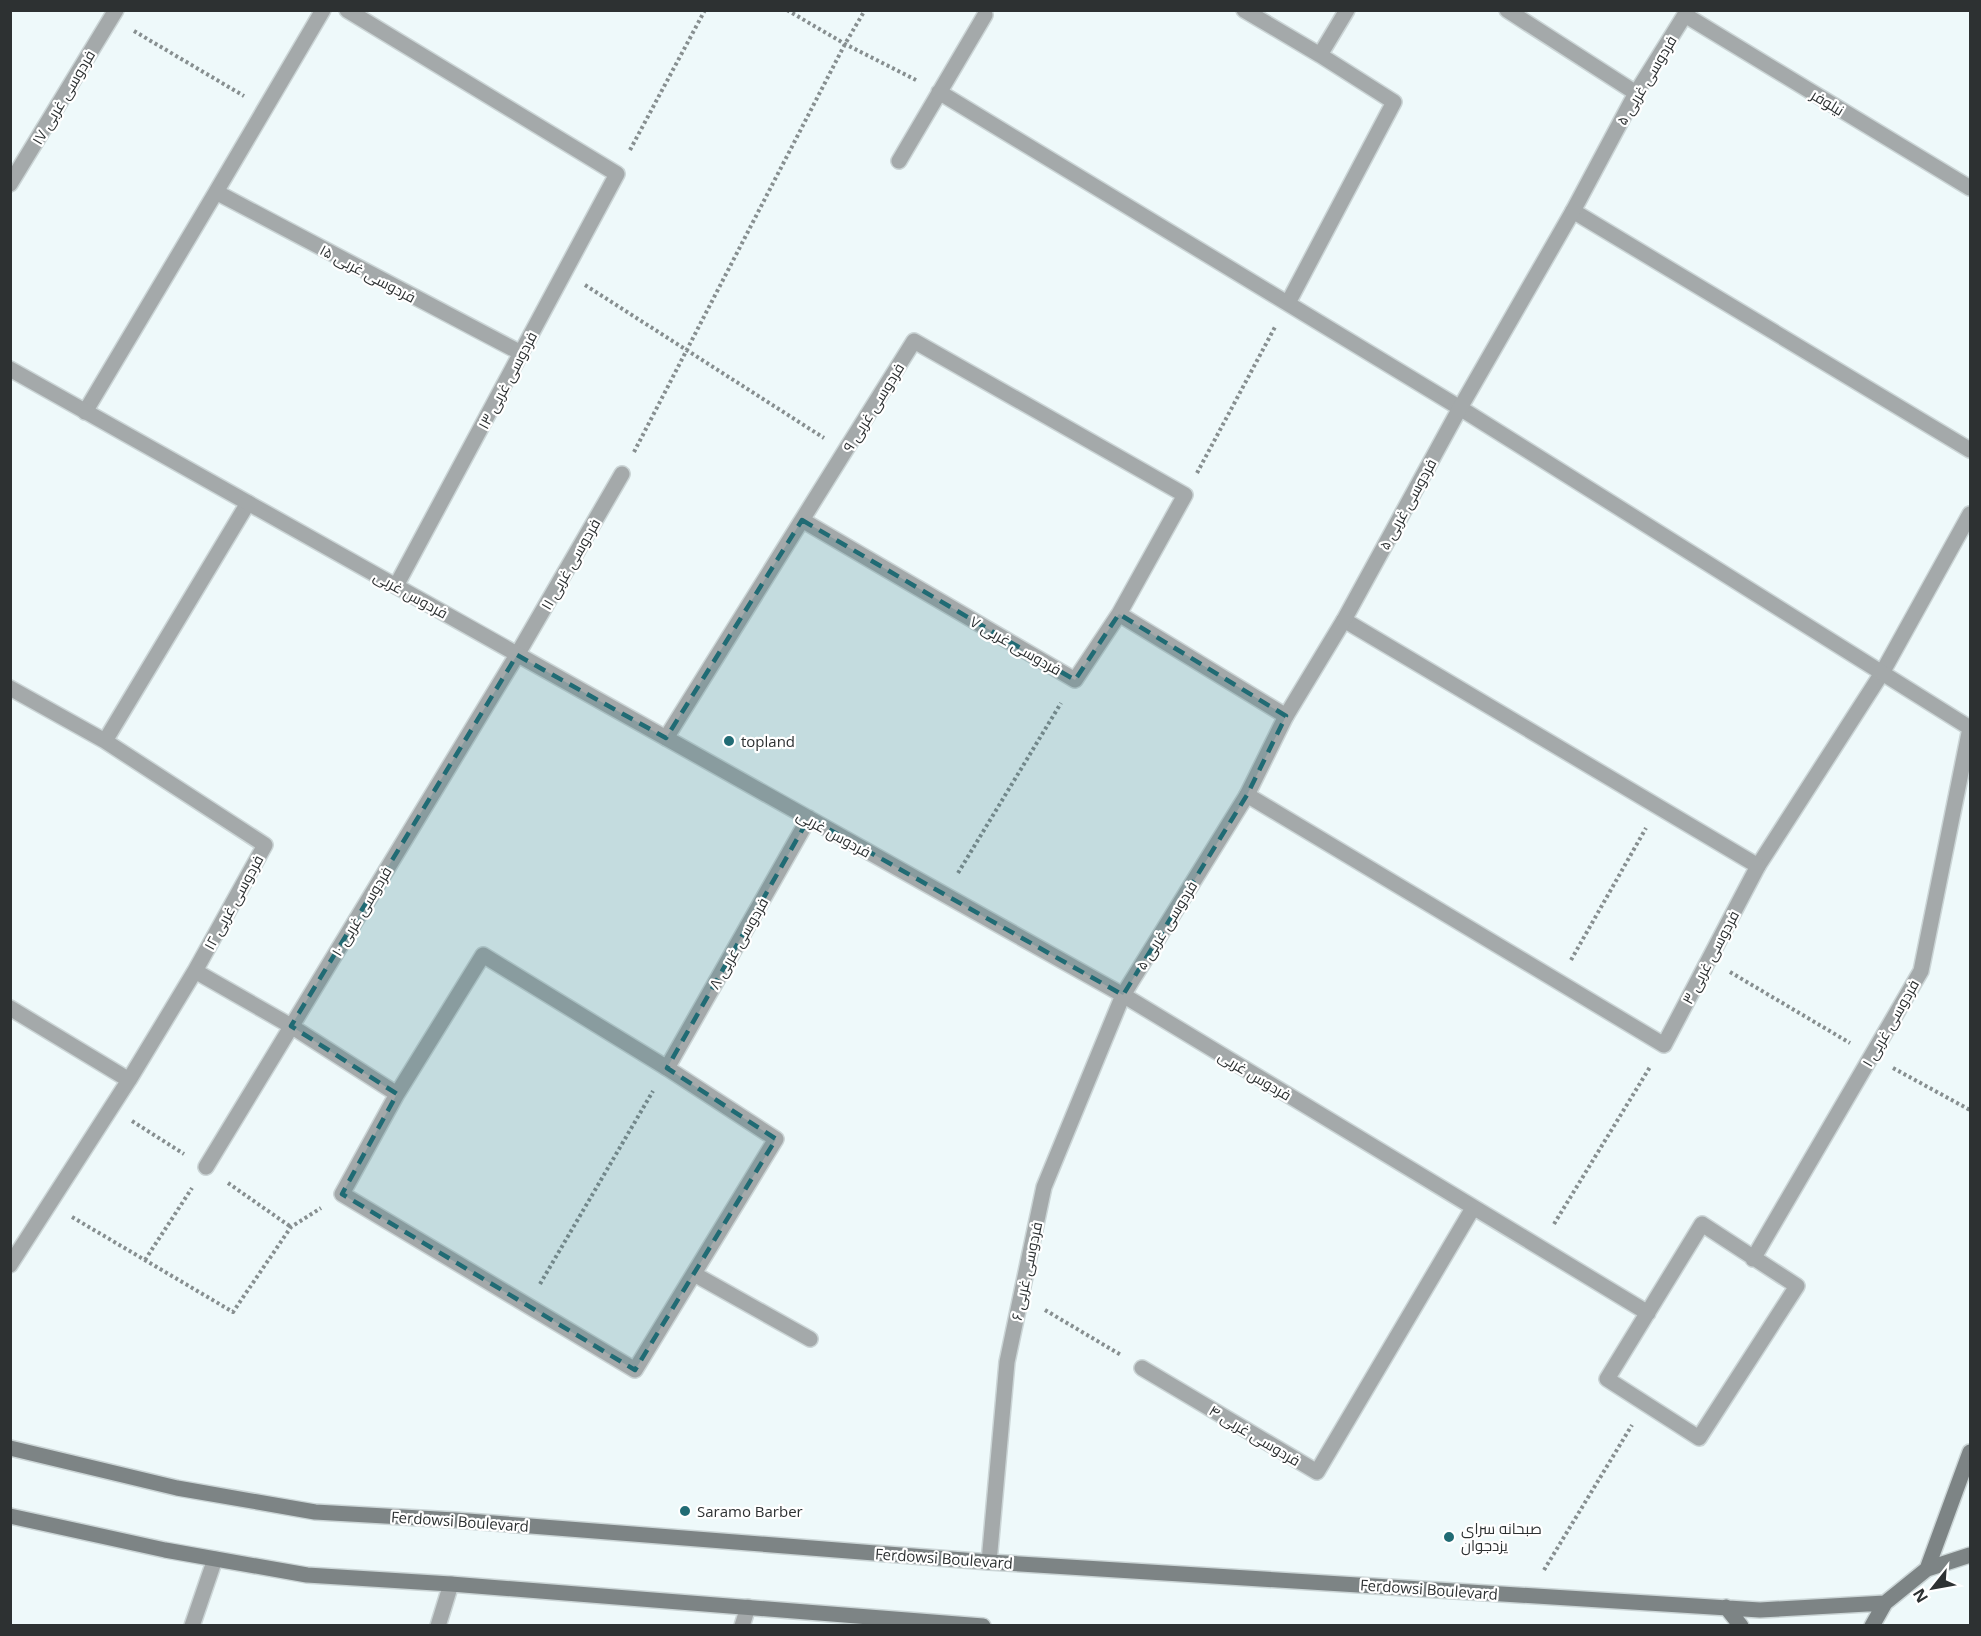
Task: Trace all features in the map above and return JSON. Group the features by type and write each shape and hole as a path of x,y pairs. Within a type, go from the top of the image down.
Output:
{"main road":[{"name":"Ferdowsi Boulevard","path":"10,1449 177,1488 315,1512 455,1520 989,1562 1760,1610 1884,1603"},
{"path":"1927,1569 1971,1452"},
{"path":"10,1516 215,1559 307,1575 451,1584 983,1626"},
{"path":"1872,1626 1884,1603 1927,1569 1971,1555"},
{"path":"1726,1607 1741,1626"}],"street":[{"path":"86,412 323,10"},
{"path":"347,10 617,174"},
{"path":"1244,10 1394,102 1288,303"},
{"path":"1320,55 1347,10"},
{"path":"1507,10 1636,93"},
{"name":"فردوسی غربی ۱۷","path":"10,184 110,13"},
{"name":"فردوسی غربی ۵","path":"1123,995 1247,795 1286,716 1344,620 1460,408 1574,211 1636,93 1687,13"},
{"name":"نیلوفر","path":"1687,13 1971,188"},
{"path":"899,161 985,15"},
{"path":"939,92 1460,408 1970,728"},
{"name":"فردوسی غربی ۱۳","path":"396,586 617,174"},
{"name":"فردوسی غربی ۱۵","path":"216,192 521,353"},
{"path":"1574,211 1971,450"},
{"name":"فردوسی غربی ۹","path":"666,738 914,341 1185,495"},
{"name":"فردوس غربی","path":"10,369 1123,995 1648,1313"},
{"name":"فردوسی غربی ۱۱","path":"517,655 622,474"},
{"name":"فردوسی غربی ۷","path":"802,520 1075,680 1119,614 1185,495"},
{"path":"10,688 105,741 248,503"},
{"name":"فردوسی غربی ۳","path":"1664,1045 1758,866 1882,673 1971,513"},
{"path":"1119,614 1286,716"},
{"path":"1344,620 1758,866"},
{"name":"فردوسی غربی ۱۰","path":"206,1167 517,655"},
{"name":"فردوسی غربی ۱","path":"1753,1259 1921,970 1970,728"},
{"name":"فردوسی غربی ۱۲","path":"10,1265 129,1080 195,971 265,845 105,741"},
{"path":"1247,795 1664,1045"},
{"name":"فردوسی غربی ۸","path":"667,1068 809,818"},
{"path":"483,956 667,1068 776,1139 635,1370 342,1194 397,1094 483,956"},
{"path":"195,971 291,1026 397,1094"},
{"name":"فردوسی غربی ۶","path":"989,1562 1007,1362 1044,1187 1123,995"},
{"path":"10,1008 129,1080"},
{"name":"فردوسی غربی ۴","path":"1142,1368 1317,1472 1473,1208"},
{"path":"1702,1224 1753,1259 1797,1286 1700,1438 1607,1379 1702,1224"},
{"path":"694,1274 810,1340"},
{"path":"192,1626 215,1559"},
{"path":"438,1626 451,1584"},
{"path":"742,1626 748,1607"}],"path":[{"path":"617,174 705,10"},
{"path":"788,10 845,44 939,92"},
{"path":"622,474 845,44 865,10"},
{"path":"110,13 265,109"},
{"path":"564,272 845,452"},
{"path":"1185,495 1288,303"},
{"path":"945,895 1075,680"},
{"path":"1558,982 1658,806"},
{"path":"1709,959 1971,1110"},
{"path":"1540,1248 1664,1045"},
{"path":"528,1306 667,1068"},
{"path":"145,1260 206,1167"},
{"path":"50,1204 233,1312 291,1227 342,1194"},
{"path":"1021,1296 1142,1368"},
{"path":"1529,1595 1645,1404"}],"highlighted area":[{"path":"802,520 1075,680 1119,614 1286,716 1247,795 1123,995 809,818 667,1068 776,1139 635,1370 342,1194 397,1094 291,1026 517,655 666,738"}],"place":[{"name":"topland","path":"729,741"},
{"name":"Saramo Barber","path":"685,1511"},
{"name":"صبحانه سرای یزدجوان","path":"1449,1537"}]}
